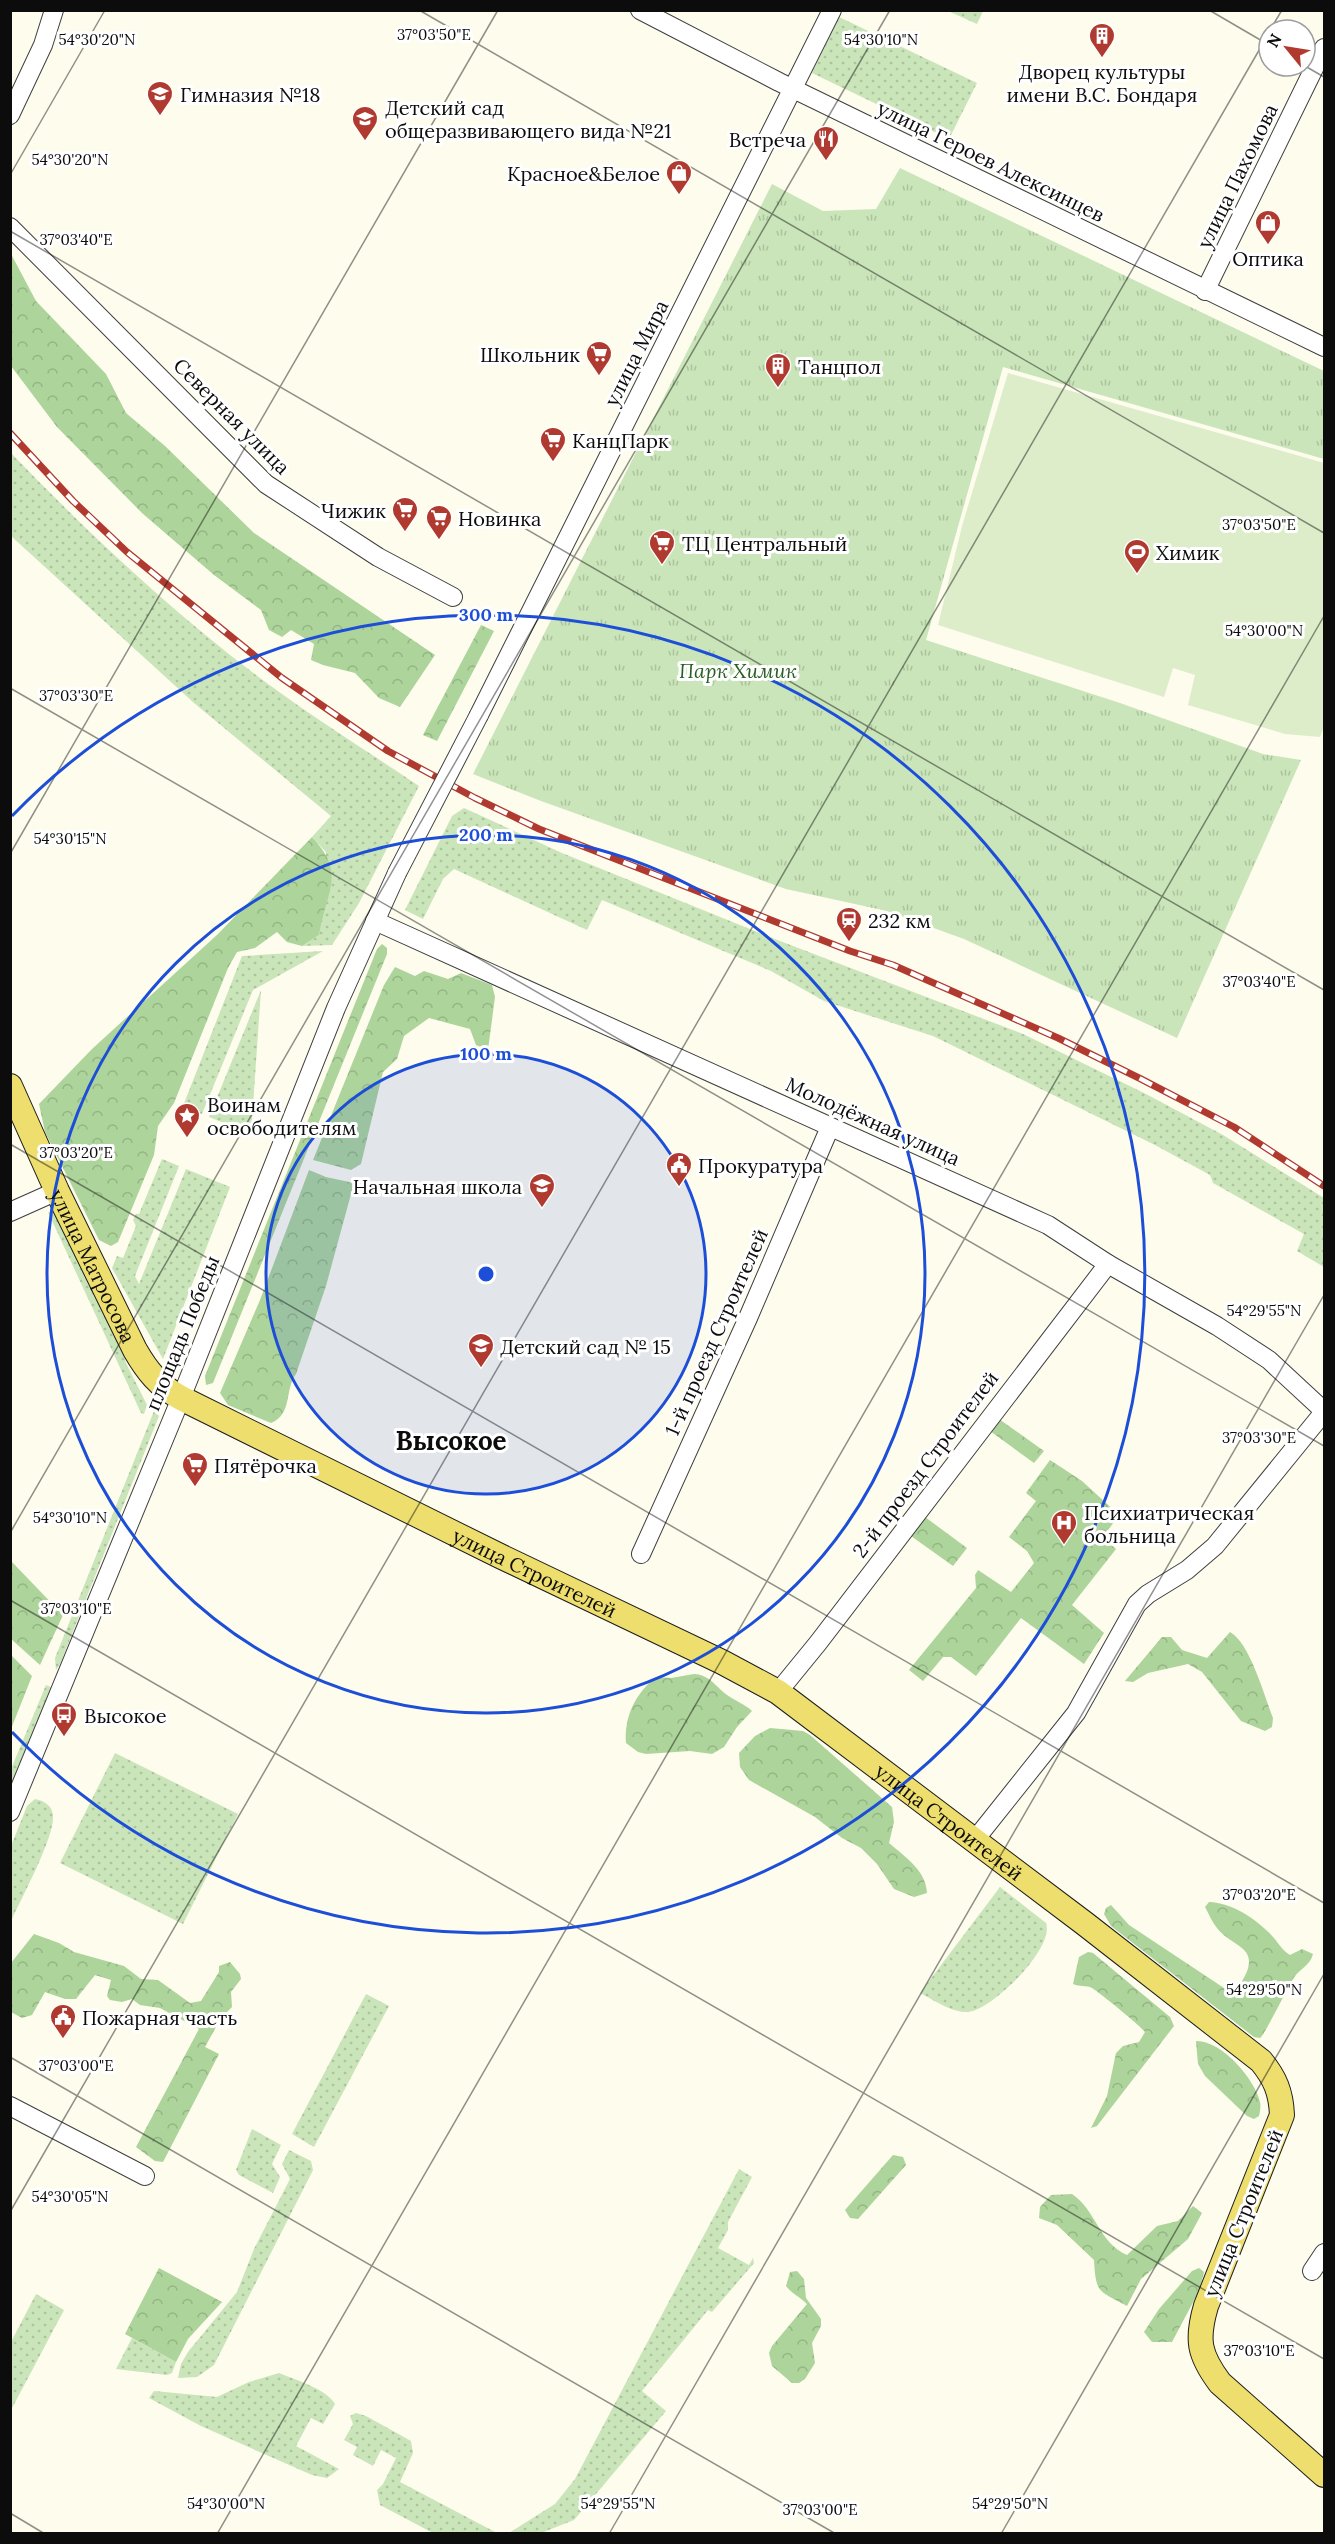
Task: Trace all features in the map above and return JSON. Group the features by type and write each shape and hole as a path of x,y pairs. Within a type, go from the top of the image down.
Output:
{"main road":[{"name":"улица Матросова","path":"10,1086 57,1191 135,1350 148,1372 160,1385 181,1398"},
{"name":"улица Строителей","path":"181,1398 500,1556 722,1662 778,1692 1245,2047 1272,2074 1279,2089 1282,2115 1206,2306 1200,2348 1209,2368 1220,2384 1324,2475"}],"street":[{"path":"10,115 43,45 54,10"},
{"name":"улица Героев Алексинцев","path":"640,10 794,89 1324,347"},
{"name":"улица Мира","path":"397,873 479,715 832,10"},
{"name":"улица Пахомова","path":"1205,291 1324,48"},
{"name":"Северная улица","path":"10,227 266,484 378,557 453,597"},
{"name":"площадь Победы","path":"10,1812 181,1398 336,1008 397,873"},
{"name":"Молодёжная улица","path":"375,921 1048,1225 1108,1264 1217,1326 1269,1360 1324,1412"},
{"name":"1-й проезд Строителей","path":"641,1554 830,1127"},
{"path":"10,1212 57,1191"},
{"name":"2-й проезд Строителей","path":"778,1692 1108,1264"},
{"path":"974,1841 1076,1713 1137,1604 1148,1594 1187,1570 1215,1546 1324,1412"},
{"path":"10,2106 146,2176"},
{"path":"1312,2271 1324,2253"}],"green space":[{"path":"948,11 983,11 977,24"},
{"path":"839,17 977,83 949,139 812,73"},
{"name":"Парк Химик","path":"900,168 1324,371 1324,459 1003,367 926,640 1120,703 1263,754 1301,760 1177,1038 964,939 887,911 786,889 541,801 473,774 772,184 823,211 876,209"},
{"path":"11,254 36,301 106,374 126,413 165,446 254,533 435,655 400,707 379,698 355,673 311,660 314,644 291,630 282,637 269,630 261,610 214,575 142,513 57,427 11,366"},
{"name":"Химик","path":"1008,373 1324,463 1324,726 1320,737 1285,734 1188,705 1195,675 1173,668 1164,697 938,625 962,526"},
{"path":"10,452 101,543 230,655 283,695 419,786 359,903 332,945 302,946 319,935 326,852 312,837 331,816 194,703 11,536"},
{"path":"481,625 494,631 437,741 423,735"},
{"path":"464,808 562,853 767,936 1023,1034 1144,1093 1223,1135 1324,1198 1324,1267 1297,1251 1304,1234 1213,1183 1210,1175 1155,1145 933,1036 824,1001 771,971 602,900 587,930 454,869 443,879 423,919 405,910 452,816"},
{"path":"312,837 323,850 331,873 329,894 319,935 302,946 287,942 277,932 255,948 237,952 228,968 174,1103 158,1126 154,1155 118,1242 111,1246 99,1240 45,1132 39,1104 92,1049 218,934"},
{"path":"382,944 387,948 387,954 213,1383 206,1385 205,1376 377,949"},
{"path":"323,951 253,990 202,1114 183,1106 242,956"},
{"path":"395,967 415,976 424,971 448,979 461,973 492,985 495,997 488,1050 476,1045 470,1029 429,1018 404,1036 397,1059 383,1072 361,1164 351,1170 313,1160 384,985"},
{"path":"261,990 251,1134 209,1117"},
{"path":"162,1159 179,1166 135,1276 139,1284 186,1169 230,1187 163,1359 112,1268 117,1256 123,1258 136,1226 133,1220 136,1214 139,1214"},
{"path":"309,1170 326,1177 354,1183 326,1286 292,1380 285,1408 278,1419 271,1423 228,1405 220,1393 260,1300"},
{"path":"48,1212 57,1214 122,1349 126,1363 147,1405 144,1414 141,1413"},
{"path":"154,1411 159,1416 56,1670 55,1658"},
{"path":"999,1419 1044,1451 1034,1463 990,1431"},
{"path":"1050,1460 1082,1481 1119,1515 1103,1537 1116,1549 1072,1605 1104,1633 1084,1664 1021,1618 976,1676 951,1657 943,1657 923,1681 909,1670 976,1588 975,1575 978,1570 1011,1592 1034,1563 1027,1551 1009,1537 1036,1501 1026,1493"},
{"path":"925,1517 967,1548 953,1566 911,1536"},
{"path":"12,1562 63,1615 40,1665 11,1639"},
{"path":"1230,1632 1244,1647 1261,1684 1273,1718 1272,1727 1265,1731 1241,1721 1202,1672 1188,1664 1148,1673 1133,1682 1125,1681 1162,1637 1171,1637 1182,1650 1207,1658"},
{"path":"11,1655 32,1676 11,1729"},
{"path":"694,1674 708,1679 752,1711 737,1727 724,1747 712,1754 690,1751 646,1754 638,1752 626,1743 629,1714 637,1698 649,1683 656,1677 671,1678"},
{"path":"46,1685 51,1687 13,1782 11,1782 11,1769"},
{"path":"770,1728 803,1731 810,1735 892,1807 894,1822 889,1843 919,1871 927,1893 914,1897 894,1889 877,1864 861,1848 842,1838 815,1817 749,1780 740,1767 739,1753 755,1736"},
{"path":"115,1753 238,1814 183,1924 60,1863"},
{"path":"35,1799 50,1807 53,1813 52,1827 43,1853 11,1921 11,1846 27,1806"},
{"path":"1000,1887 1046,1923 1046,1934 1032,1962 1006,1990 979,2009 962,2012 920,1993"},
{"path":"1209,1902 1236,1909 1253,1919 1268,1931 1290,1955 1302,1949 1313,1954 1310,1961 1293,1979 1260,2038 1254,2037 1111,1926 1104,1914 1106,1908 1111,1905 1129,1925 1224,1988 1241,1983 1249,1962 1243,1949 1223,1935 1215,1926 1205,1907"},
{"path":"34,1934 59,1943 74,1952 124,1966 141,1979 158,1980 190,2003 201,2001 219,1972 219,1966 230,1962 240,1974 241,1979 231,1992 232,2007 221,2018 205,2047 219,2054 163,2162 155,2161 136,2147 199,2029 160,2008 140,2005 132,1999 122,2002 110,2000 107,1996 111,1980 95,1975 76,1999 65,1999 45,1992 32,2015 22,2018 11,2012 11,1963"},
{"path":"1088,1952 1093,1953 1170,2017 1174,2026 1097,2126 1091,2128 1107,2096 1116,2053 1123,2046 1139,2042 1145,2032 1092,1988 1073,1984 1079,1957"},
{"path":"366,1994 389,2006 314,2147 292,2134"},
{"path":"1196,2041 1206,2042 1216,2047 1244,2072 1257,2093 1260,2102 1259,2116 1254,2119 1247,2116 1205,2076 1198,2064"},
{"path":"252,2129 281,2145 272,2164 280,2177 273,2193 239,2175 236,2170"},
{"path":"289,2150 311,2161 313,2170 214,2365 197,2377 178,2378 181,2364 188,2352 237,2292 254,2249 290,2179 282,2164"},
{"path":"893,2155 903,2157 906,2165 858,2219 850,2218 845,2210"},
{"path":"739,2169 752,2177 728,2222 728,2230 718,2248 749,2265 753,2258 754,2263 712,2312 708,2310 642,2391 666,2411 574,2520 541,2533 509,2533 555,2504 575,2479"},
{"path":"1072,2194 1087,2209 1110,2243 1127,2255 1157,2226 1178,2221 1193,2206 1202,2213 1188,2239 1141,2279 1127,2306 1100,2290 1094,2260 1057,2225 1039,2218 1040,2207 1051,2195"},
{"path":"159,2268 222,2302 188,2339 176,2362 125,2334"},
{"path":"1199,2268 1204,2272 1199,2291 1172,2342 1152,2342 1144,2332 1159,2309 1192,2271"},
{"path":"797,2271 804,2279 806,2298 821,2319 821,2326 812,2343 815,2363 805,2379 799,2383 792,2383 772,2366 769,2353 772,2346 807,2304 786,2286 790,2272"},
{"path":"36,2294 64,2310 11,2410 11,2342"},
{"path":"132,2338 176,2362 172,2373 167,2375 116,2369"},
{"path":"279,2373 318,2390 335,2404 323,2424 311,2418 296,2446 339,2469 327,2478 312,2475 201,2426 149,2398 154,2391 217,2397 249,2382"},
{"path":"356,2413 366,2416 411,2441 413,2453 400,2482 497,2533 433,2533 380,2505 377,2490 383,2484 396,2458 381,2450 373,2466 353,2455 357,2447 344,2440 353,2424 350,2416"}],"railway":[{"path":"10,433 73,501 127,552 282,678 388,751 475,798 539,829 850,951 893,965 1058,1038 1234,1127 1324,1186"}],"place":[{"name":"Дворец культуры имени В.С. Бондаря","path":"1102,59"},
{"name":"Гимназия №18","path":"160,117"},
{"name":"Детский сад общеразвивающего вида №21","path":"365,142"},
{"name":"Встреча","path":"826,162"},
{"name":"Красное&Белое","path":"679,196"},
{"name":"Оптика","path":"1268,246"},
{"name":"Школьник","path":"599,377"},
{"name":"Танцпол","path":"778,389"},
{"name":"КанцПарк","path":"553,463"},
{"name":"Чижик","path":"405,533"},
{"name":"Новинка","path":"439,541"},
{"name":"ТЦ Центральный","path":"662,566"},
{"name":"Химик","path":"1137,575"},
{"name":"232 км","path":"849,943"},
{"name":"Воинам освободителям","path":"187,1139"},
{"name":"Прокуратура","path":"679,1188"},
{"name":"Начальная школа","path":"542,1209"},
{"name":"Детский сад № 15","path":"481,1369"},
{"name":"Пятёрочка","path":"195,1488"},
{"name":"Психиатрическая больница","path":"1064,1546"},
{"name":"Высокое","path":"64,1738"},
{"name":"Пожарная часть","path":"63,2040"}],"district":[{"name":"Высокое","path":"451,1440"}]}
